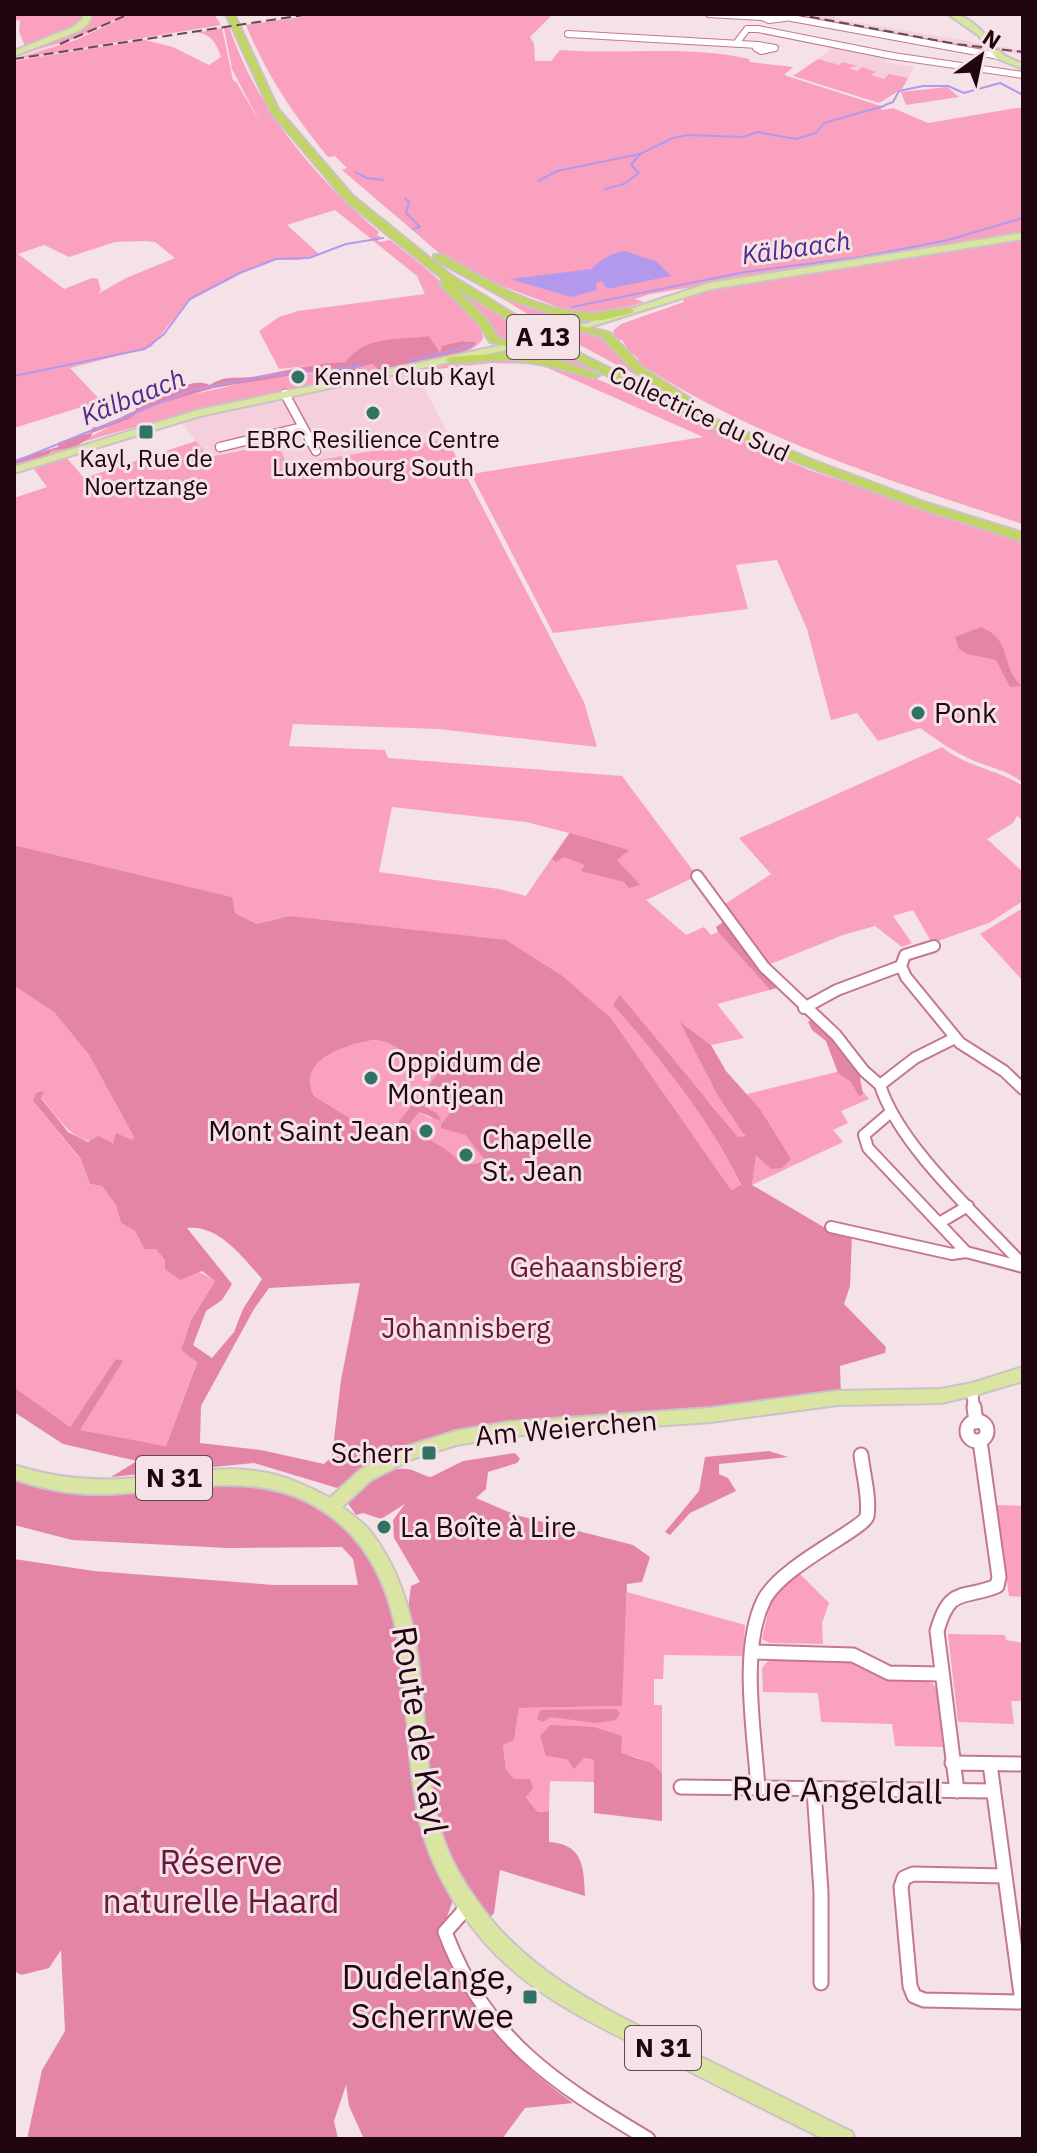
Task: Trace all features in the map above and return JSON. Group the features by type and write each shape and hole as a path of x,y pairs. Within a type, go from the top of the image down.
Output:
{"highway":[{"name":"Collectrice du Sud","path":"230,14 255,79 290,130 345,193 403,245 523,325 596,367 850,480 1023,537"},
{"name":"Collectrice du Sud","path":"238,14 263,76 298,128 337,174 423,249 474,285 562,340 697,413 865,478 1023,530"},
{"name":"A 13","path":"403,245 482,321 489,335 500,343 522,347 697,413"},
{"name":"A 13","path":"423,249 501,291 569,315 576,319 573,330 588,329 606,335 639,370 697,413"},
{"name":"A 13","path":"569,315 603,317 629,311"},
{"name":"A 13","path":"606,335 609,327 629,311"},
{"name":"A 13","path":"451,360 479,349 489,335"},
{"name":"A 13","path":"451,360 496,355 522,347"}],"main road":[{"path":"14,54 68,34 85,22 88,14"},
{"path":"952,14 981,33 996,52 1023,67"},
{"path":"522,347 629,311 727,283 1023,236"},
{"path":"14,470 178,419 451,360"},
{"path":"972,1390 1023,1374"},
{"name":"Am Weierchen","path":"331,1507 356,1480 378,1467 435,1444 486,1431 711,1415 841,1398 939,1396 972,1390"},
{"name":"N 31","path":"14,1472 69,1486 105,1487 201,1475 234,1475 280,1484 331,1507"},
{"name":"Route de Kayl","path":"331,1507 366,1539 396,1592 404,1627 429,1824 447,1868 468,1906 492,1938 524,1969 566,2000 845,2139"}],"street":[{"path":"709,14 762,17 770,14 948,46 984,56 996,52"},
{"path":"738,41 747,29 902,58 1023,75"},
{"path":"568,34 624,39 738,41 758,45"},
{"path":"285,394 316,451"},
{"path":"220,447 303,427"},
{"path":"697,876 746,945 804,1008 836,1035 864,1071 880,1085 880,1095 891,1112 968,1206 1023,1266"},
{"path":"934,946 905,955 901,966 906,977 955,1038 971,1052 1004,1071 1023,1089"},
{"path":"804,1008 885,969 901,966"},
{"path":"880,1085 915,1058 955,1038"},
{"path":"891,1112 869,1128 865,1141 966,1252"},
{"path":"939,1223 968,1206"},
{"path":"831,1227 1023,1266"},
{"path":"957,1791 937,1631 941,1613 952,1600 968,1591 997,1586 999,1577 980,1441 988,1436 988,1431 976,1422 972,1390"},
{"path":"758,1789 752,1652 759,1611 773,1585 792,1566 863,1525 867,1515 861,1455"},
{"path":"752,1652 853,1655 889,1673 942,1674"},
{"name":"Rue Angeldall","path":"952,1763 1023,1764"},
{"path":"990,1764 1023,2002 924,2000 914,1996 910,1986 901,1887 904,1878 913,1874 1005,1876"},
{"name":"Rue Angeldall","path":"681,1787 993,1791"},
{"path":"814,1790 821,1892 821,1983"},
{"path":"468,1906 445,1932 472,1995 490,2022 546,2074 648,2139"}],"shaded area":[{"path":"14,14 84,14 73,28 26,49 19,31 20,20 14,21"},
{"path":"90,14 127,14 73,39 14,56 80,30 91,21"},
{"path":"131,14 93,33 18,57 214,30 14,61 14,56 73,39"},
{"path":"131,14 214,14 221,25 14,59 76,40"},
{"path":"321,14 553,14 530,37 534,44 535,61 551,61 560,50 679,51 726,55 749,59 750,62 793,67 784,75 884,107 880,108 883,110 893,108 928,123 1023,107 1023,233 650,294 635,299 644,302 603,315 574,313 483,279 438,252 342,170 347,168 335,156 328,157 282,94 262,61 246,25"},
{"path":"778,14 829,14 841,20 1023,50 1023,54 961,48"},
{"path":"229,27 255,86 310,165 379,232 377,235 381,237 376,239 380,242 390,240 460,300 480,327 483,339 469,351 460,355 441,361 413,368 414,370 195,417 198,413 195,410 79,443 81,447 14,468 14,464 49,456 51,451 78,446 75,445 144,408 172,399 271,377 349,370 373,364 381,373 412,363 453,357 474,346 475,342 462,341 441,353 437,352 429,336 395,340 362,349 345,362 279,369 259,331 279,317 298,311 425,294 417,276 335,210 287,225 319,254 299,260 276,259 240,273 190,299 151,347 70,368 101,401 14,428 14,61 145,40 173,47 209,65 221,57 219,52 208,36 195,33 222,28 233,80 260,123 232,69 224,28","holes":["115,242 155,242 175,258 126,278 98,294 101,290 98,279 92,278 64,289 18,254 44,245 69,257"]},
{"path":"833,47 914,67 908,78 894,76 884,79 818,59"},
{"path":"818,59 858,66 848,68 857,71 862,67 876,72 871,75 884,79 889,74 908,78 902,89 879,103 793,76"},
{"path":"947,87 959,97 906,105 901,92"},
{"path":"1023,238 1023,524 873,474 775,436 681,389 636,361 639,359 622,340 615,340 613,331 621,324 684,302 683,299 706,290"},
{"path":"625,251 657,262 671,276 607,289 602,281 596,283 597,290 571,297 510,279 592,269 607,257"},
{"path":"485,285 568,317 573,324 553,330"},
{"path":"468,295 533,336 509,342 499,340 462,297"},
{"path":"584,331 603,336 645,377 643,379 565,337"},
{"path":"545,343 594,370 523,350"},
{"path":"505,356 581,372 809,470 1023,542 1023,783 963,756 920,728 878,741 857,713 831,720 807,629 777,560 736,565 748,609 553,633 471,474 703,437 539,364 491,363 438,369 436,366"},
{"path":"436,366 441,376 420,380 450,437 447,439 286,465 257,446 209,457 180,421"},
{"path":"447,439 584,702 597,747 438,729 293,724 289,746 385,750 388,758 622,776 697,876 646,900 686,935 704,927 711,935 718,932 770,990 717,1004 744,1038 711,1045 682,1024 718,1096 745,1135 738,1138 712,1105 613,1005 700,1114 741,1186 730,1190 611,1018 289,916 257,924 235,913 231,897 14,845 14,498 47,487 33,468 67,458 84,478 196,441 209,457 278,443 287,465","holes":["392,807 526,822 569,833 526,896 499,889 379,872"]},
{"path":"942,747 961,759 1023,786 1023,821 1017,816 1013,823 987,839 1023,872 1023,901 989,923 932,943 913,910 893,916 912,943 902,947 875,926 843,935 768,965 722,906 771,874 739,838"},
{"path":"1023,908 1023,981 980,934"},
{"path":"14,986 54,1012 89,1055 134,1137 132,1140 114,1142 88,1141 70,1131 41,1097 33,1101 80,1159 90,1184 102,1186 116,1205 121,1223 135,1231 144,1249 156,1249 169,1260 215,1281 191,1320 181,1350 197,1361 166,1446 79,1430 116,1360 70,1427 14,1387"},
{"path":"375,1040 386,1042 440,1071 384,1139 314,1096 310,1083 311,1072 327,1055"},
{"path":"845,1070 869,1099 841,1111 848,1123 833,1130 843,1142 752,1185 756,1155 791,1159 747,1094"},
{"path":"432,1097 441,1099 452,1112 441,1124 465,1135 485,1159 475,1164 460,1162 449,1151 408,1126 419,1112 432,1119 424,1107"},
{"path":"996,1505 1023,1506 1023,1597 1009,1596"},
{"path":"797,1571 829,1603 822,1623 823,1644 769,1643 762,1639 770,1603"},
{"path":"627,1592 745,1625 743,1656 664,1655 663,1679 654,1679 654,1705 662,1705 662,1773 645,1760 626,1755 584,1758 594,1760 594,1782 550,1781 549,1811 538,1812 506,1770 503,1744 514,1740 519,1708 621,1706"},
{"path":"948,1634 1005,1635 1006,1640 1023,1643 1023,1701 1011,1701 1014,1724 958,1722"},
{"path":"769,1660 850,1661 932,1683 937,1688 943,1747 895,1746 892,1724 821,1722 818,1693 763,1692 762,1668"}],"green space":[{"path":"429,336 440,353 442,346 462,341 476,342 453,357 413,363 412,366 381,373 373,364 356,368 354,372 305,373 214,388 144,408 129,419 92,433 91,437 73,448 51,451 49,456 14,464 17,459 58,447 59,442 90,433 93,427 109,424 135,411 137,406 183,386 210,385 226,379 345,362 373,343"},
{"path":"981,627 998,639 1015,679 1022,686 1010,687 996,660 967,654 959,649 955,637"},
{"path":"570,833 629,850 617,860 640,885 629,888 624,882 581,871 585,865 564,857 556,862 552,859"},
{"name":"Gehaansbierg","path":"14,845 232,897 235,913 257,924 289,916 506,940 561,975 611,1018 731,1190 741,1185 715,1137 666,1069 613,1005 620,995 738,1137 745,1136 718,1096 680,1022 711,1045 726,1071 760,1109 791,1159 782,1168 771,1169 756,1155 752,1185 827,1229 852,1234 850,1286 844,1304 886,1347 885,1353 840,1366 841,1398 413,1445 388,1455 356,1480 346,1481 337,1488 254,1463 111,1477 137,1461 63,1444 14,1412 14,1387 70,1427 116,1359 123,1361 80,1430 166,1446 197,1362 181,1350 191,1320 215,1281 202,1271 180,1280 165,1269 165,1260 156,1249 144,1249 135,1231 121,1223 116,1205 102,1186 90,1184 80,1158 33,1101 36,1093 44,1091 41,1098 68,1132 88,1142 98,1136 113,1143 116,1133 132,1140 134,1137 89,1055 54,1012 14,986","holes":["375,1040 386,1042 440,1071 384,1139 314,1096 310,1083 318,1063 339,1049","432,1098 441,1099 452,1111 441,1128 465,1135 485,1160 475,1164 460,1162 449,1151 408,1126 419,1112 441,1121 437,1113 424,1107","187,1228 209,1231 219,1237 238,1252 262,1279 243,1309 234,1332 212,1358 193,1345 206,1311 222,1300 232,1284","360,1283 341,1380 332,1456 324,1464 261,1450 200,1443 201,1406 254,1309 269,1288"]},
{"path":"727,919 783,986 770,990 718,932 716,927"},
{"path":"814,1016 864,1071 860,1078 863,1094 859,1096 851,1082 838,1073 826,1041 812,1030 808,1022"},
{"path":"769,1451 788,1457 719,1464 719,1474 728,1478 736,1491 690,1513 670,1535 665,1532 699,1491 705,1457"},
{"path":"515,1453 520,1459 517,1463 488,1472 486,1489 476,1498 516,1515 633,1545 650,1557 642,1582 627,1584 622,1706 519,1708 514,1740 503,1745 506,1770 514,1779 530,1779 533,1788 526,1797 538,1812 549,1811 549,1842 569,1847 579,1859 585,1896 500,1870 494,1913 489,1919 455,1865 436,1822 408,1609 411,1586 420,1582 394,1538 393,1520 405,1504 381,1519 363,1513 356,1515 347,1502 374,1479 389,1471 407,1469 431,1477 463,1461"},
{"name":"Réserve naturelle Haard","path":"14,1480 70,1493 164,1494 188,1482 234,1481 298,1498 347,1527 372,1556 399,1627 414,1786 454,1897 439,1940 466,1990 494,2031 528,2067 573,2103 525,2108 502,2139 364,2139 349,2106 346,2085 334,2121 338,2139 27,2139 42,2070 65,2031 61,1950 49,1968 21,1975 14,1971 14,1559 94,1571 274,1585 358,1585 353,1559 342,1547 228,1548 72,1540 14,1525"},
{"path":"616,1709 620,1713 616,1720 596,1723 550,1717 543,1722 537,1719 540,1710"},
{"path":"550,1725 594,1727 622,1736 621,1753 652,1763 662,1773 662,1821 594,1813 594,1760 584,1758 574,1769 567,1759 546,1756 540,1736"}],"waterway":[{"path":"885,105 893,102 899,91 923,86 948,86 964,93 1000,83 1023,95"},
{"path":"640,154 673,138 688,135 743,137 757,132 796,139 816,133 824,123 884,106"},
{"path":"538,181 557,171 640,154"},
{"path":"605,189 624,184 639,173 631,165 640,154"},
{"path":"355,172 367,178 383,180"},
{"path":"405,198 409,202 406,213 420,227 413,229"},
{"name":"Kälbaach","path":"572,307 745,272 861,257 948,240 1023,218"},
{"path":"14,376 145,349 164,334 190,299 240,273 276,259 309,258 346,244 383,238"},
{"name":"Kälbaach","path":"410,360 472,344"},
{"name":"Kälbaach","path":"14,462 191,390 265,376 363,366"}],"railway":[{"path":"60,44 129,14"},
{"path":"14,59 311,14"},
{"path":"795,14 956,44 1023,52"}],"place":[{"name":"Kennel Club Kayl","path":"298,377"},
{"name":"EBRC Resilience Centre Luxembourg South","path":"373,413"},
{"name":"Kayl, Rue de Noertzange","path":"146,432"},
{"name":"Ponk","path":"918,713"},
{"name":"Oppidum de Montjean","path":"371,1078"},
{"name":"Mont Saint Jean","path":"426,1131"},
{"name":"Chapelle St. Jean","path":"466,1155"},
{"name":"Scherr","path":"429,1453"},
{"name":"La Boîte à Lire","path":"384,1527"},
{"name":"Dudelange, Scherrwee","path":"530,1997"}],"park label":[{"name":"Johannisberg","path":"466,1328"}]}
